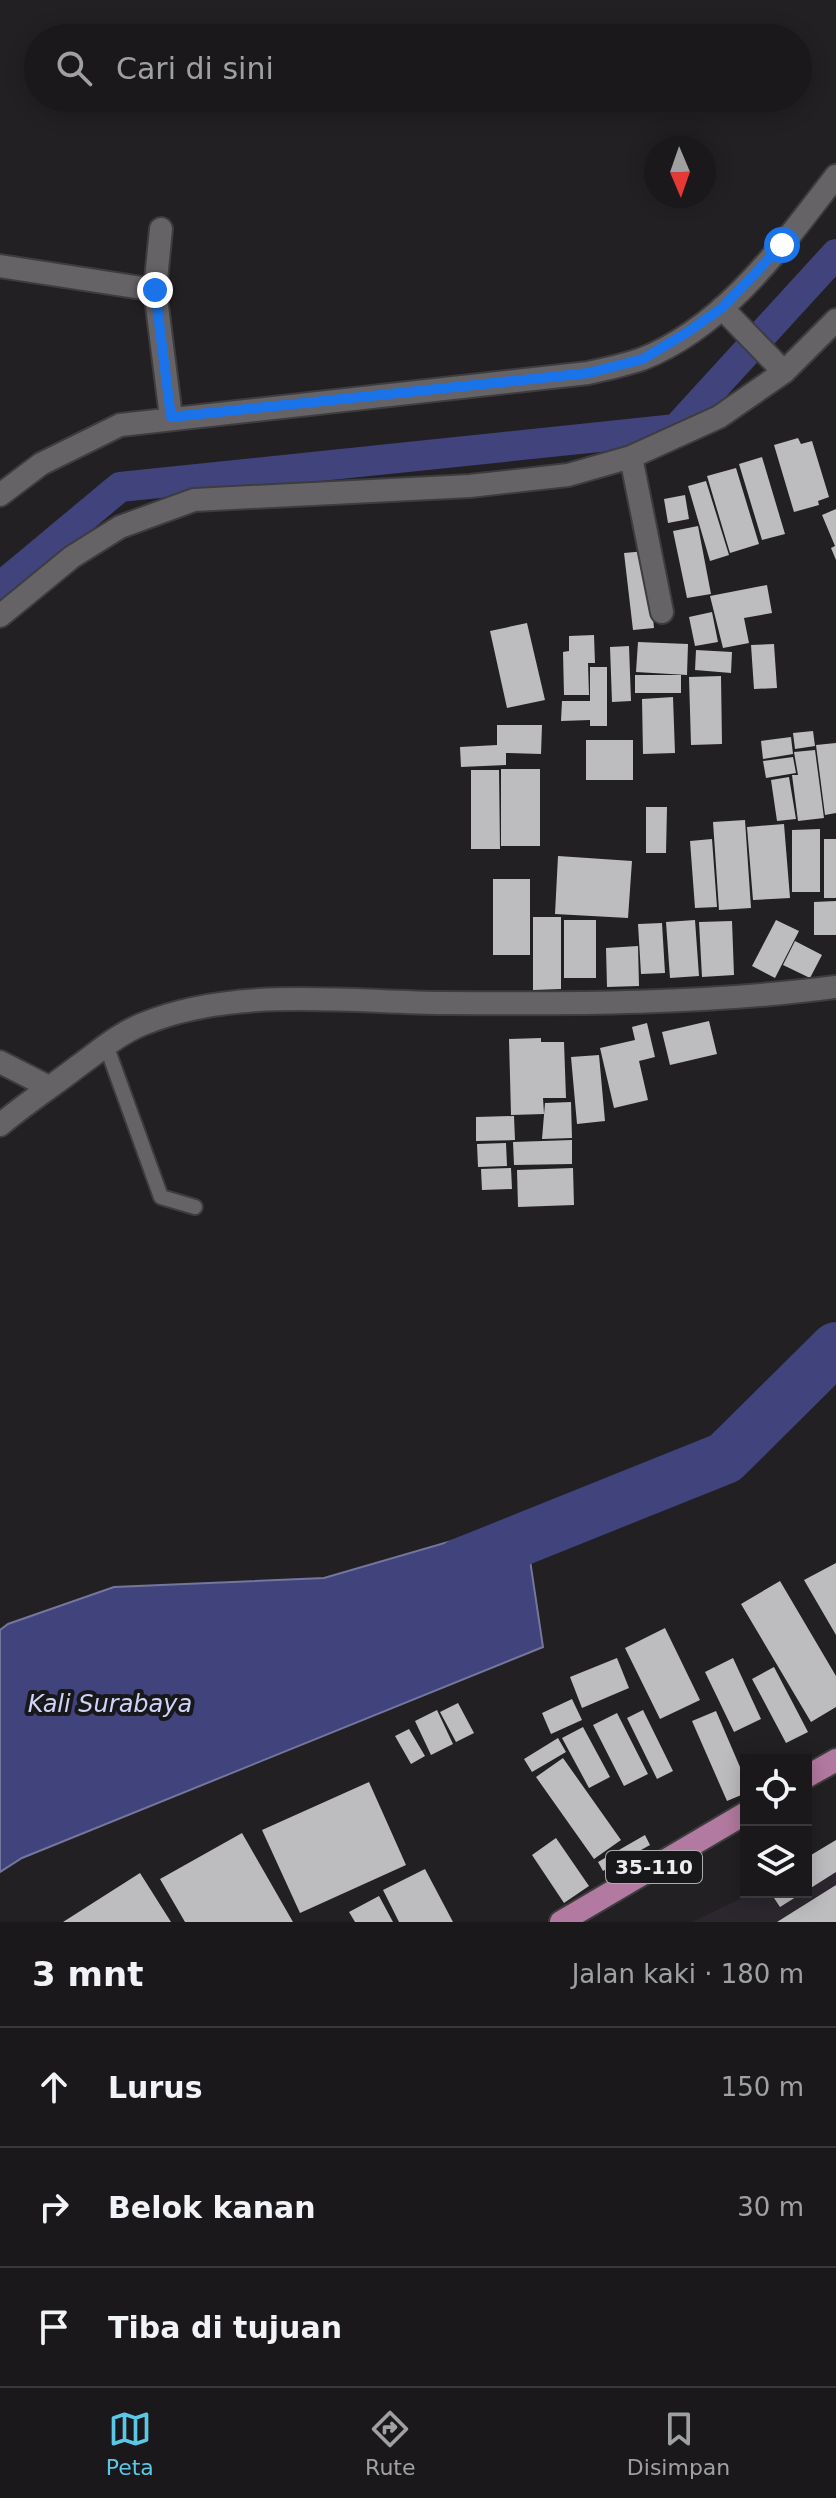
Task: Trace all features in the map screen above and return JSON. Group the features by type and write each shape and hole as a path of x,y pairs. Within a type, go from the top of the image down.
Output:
{"main road":[{"path":"812,1774 836,1760"},
{"name":"35-110","path":"561,1922 740,1817"}],"street":[{"path":"0,495 41,464 120,425 588,373 643,359 730,314 836,176"},
{"path":"161,229 155,290 171,417"},
{"path":"0,266 155,290"},
{"path":"730,314 780,366"},
{"path":"0,616 72,557 120,527 194,500 470,486 568,475 631,457 719,417 836,320"},
{"path":"631,457 662,612"},
{"path":"0,1125 47,1086 106,1045 143,1024 227,1004 339,999 441,1003 664,1002 764,996 836,987"},
{"path":"0,1062 47,1086"}],"lane":[{"path":"106,1045 161,1197 195,1207"}],"shaded area":[{"path":"836,1852 836,1922 692,1922 742,1898 812,1898 812,1863"}],"water":[{"name":"Kali Surabaya","path":"524,1520 543,1647 22,1858 0,1872 0,1630 8,1624 114,1587 324,1578"}],"building":[{"path":"798,438 801,444 812,441 829,497 818,501 819,505 794,512 774,445"},
{"path":"762,457 785,534 762,540 739,464"},
{"path":"736,468 759,544 730,553 707,476"},
{"path":"706,481 729,555 710,561 688,486"},
{"path":"685,495 689,519 668,523 664,499"},
{"path":"836,509 836,560 831,548 835,546 822,515"},
{"path":"698,526 711,594 687,598 673,531"},
{"path":"646,551 654,628 633,630 624,553"},
{"path":"767,585 772,613 744,618 749,643 723,648 710,596"},
{"path":"712,612 718,642 695,646 689,617"},
{"path":"527,623 545,700 507,708 490,631"},
{"path":"594,635 595,663 588,663 589,695 564,695 563,652 569,651 569,636"},
{"path":"638,642 688,644 687,675 636,672"},
{"path":"774,644 777,688 754,689 751,645"},
{"path":"629,646 631,701 612,702 610,647"},
{"path":"696,650 732,652 731,673 695,670"},
{"path":"590,667 607,667 607,726 590,726 590,720 561,721 562,701 590,701"},
{"path":"635,675 681,675 681,693 635,693"},
{"path":"721,676 722,744 691,745 689,677"},
{"path":"673,697 675,753 643,754 642,699"},
{"path":"497,725 542,725 541,754 506,753 506,765 461,767 460,747 497,745"},
{"path":"813,731 815,746 795,749 793,733"},
{"path":"791,737 793,754 763,759 761,741"},
{"path":"586,740 633,740 633,780 586,780"},
{"path":"836,743 836,813 825,815 816,745"},
{"path":"815,750 824,818 798,821 792,775 798,775 794,752"},
{"path":"793,757 796,773 766,778 763,761"},
{"path":"501,769 540,769 540,846 501,846"},
{"path":"471,770 499,770 500,849 471,849"},
{"path":"789,777 796,819 777,821 771,780"},
{"path":"646,807 667,807 666,853 646,853"},
{"path":"745,820 751,908 719,910 713,822"},
{"path":"784,824 790,898 753,900 747,827"},
{"path":"820,829 820,892 792,892 792,830"},
{"path":"712,839 717,907 695,908 690,841"},
{"path":"824,839 836,839 836,898 824,898"},
{"path":"558,856 632,861 628,918 555,914"},
{"path":"493,879 530,879 530,955 493,955"},
{"path":"836,901 836,935 814,935 814,902"},
{"path":"533,917 561,917 561,989 533,990"},
{"path":"564,920 596,920 596,978 564,978"},
{"path":"695,920 699,976 670,978 666,922"},
{"path":"776,920 799,931 775,978 752,966"},
{"path":"732,921 734,975 702,977 699,922"},
{"path":"662,923 665,973 641,974 638,924"},
{"path":"795,941 822,955 810,978 783,965"},
{"path":"638,946 639,986 607,987 606,948"},
{"path":"709,1021 717,1054 670,1065 662,1032"},
{"path":"647,1023 655,1057 639,1061 648,1100 614,1108 600,1048 635,1040 632,1027"},
{"path":"541,1038 541,1042 564,1042 566,1098 543,1098 544,1114 511,1115 509,1039"},
{"path":"599,1055 605,1121 577,1124 571,1057"},
{"path":"571,1102 572,1138 542,1139 545,1103"},
{"path":"514,1116 515,1140 476,1141 476,1117"},
{"path":"572,1140 572,1164 514,1165 513,1142"},
{"path":"506,1143 507,1166 478,1167 477,1144"},
{"path":"511,1168 512,1189 482,1190 481,1169"},
{"path":"573,1168 574,1205 518,1207 517,1170"},
{"path":"836,1563 836,1635 804,1580"},
{"path":"780,1581 836,1676 836,1707 811,1722 741,1604"},
{"path":"665,1628 700,1700 660,1719 625,1648"},
{"path":"617,1658 629,1688 582,1708 570,1677"},
{"path":"733,1658 761,1719 734,1732 705,1672"},
{"path":"774,1667 808,1732 786,1743 752,1679"},
{"path":"572,1699 582,1720 551,1734 542,1713"},
{"path":"458,1703 474,1733 456,1742 440,1712"},
{"path":"437,1710 453,1744 431,1755 415,1721"},
{"path":"643,1710 673,1771 657,1779 627,1718"},
{"path":"716,1711 740,1767 740,1796 727,1801 692,1721"},
{"path":"617,1713 648,1774 624,1786 593,1725"},
{"path":"583,1727 610,1777 589,1788 562,1738"},
{"path":"409,1729 425,1756 411,1764 395,1736"},
{"path":"558,1738 566,1752 532,1772 524,1759"},
{"path":"563,1758 621,1840 594,1859 536,1777"},
{"path":"369,1782 406,1865 300,1913 262,1830"},
{"path":"242,1833 293,1922 185,1922 160,1879"},
{"path":"645,1835 650,1845 603,1871 598,1862"},
{"path":"556,1838 589,1886 564,1903 532,1855"},
{"path":"836,1840 836,1872 812,1887 812,1854"},
{"path":"425,1869 453,1922 399,1922 383,1890"},
{"path":"140,1873 171,1922 63,1922"},
{"path":"836,1885 836,1922 777,1922"},
{"path":"379,1896 393,1922 355,1922 349,1912"},
{"path":"774,1898 794,1898 780,1907"}],"waterway":[{"path":"0,587 120,487 676,429 836,254"},
{"name":"Kali Surabaya","path":"461,1564 725,1458 836,1348"}],"route":[{"path":"155,290 171,417 588,373 643,359 722,308 782,245"}]}
